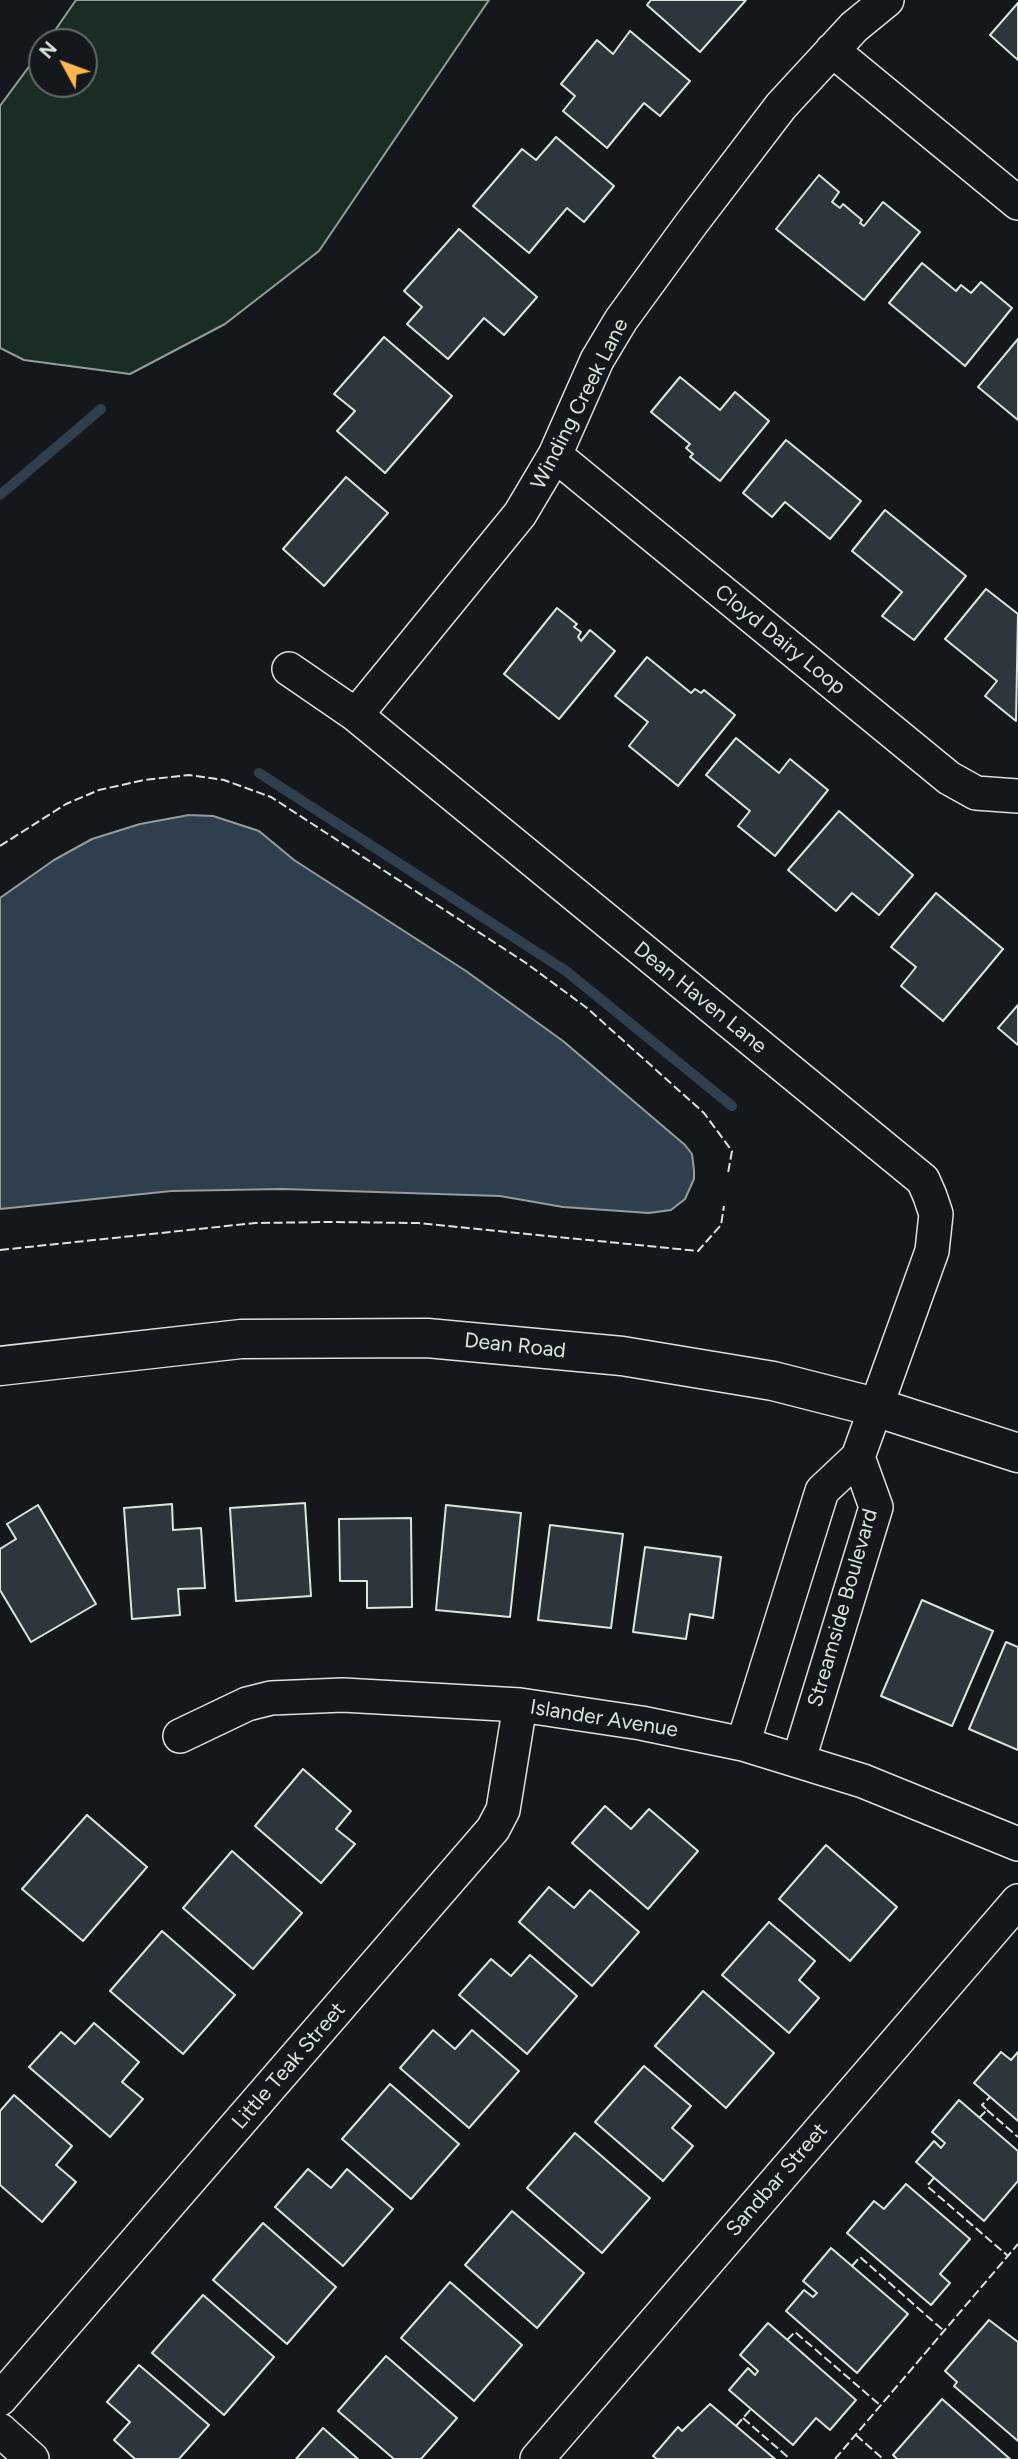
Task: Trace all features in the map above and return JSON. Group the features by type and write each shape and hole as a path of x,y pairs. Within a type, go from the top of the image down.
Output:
{"street":[{"name":"Winding Creek Lane","path":"356,715 520,514 555,455 597,360 621,320 762,130 832,50 887,0"},
{"path":"832,50 1018,203"},
{"name":"Cloyd Dairy Loop","path":"555,455 949,778 976,793 1018,796"},
{"name":"Dean Haven Lane","path":"289,669 356,715 923,1180 936,1214 932,1251 875,1407"},
{"name":"Dean Road","path":"0,1366 241,1339 427,1338 622,1356 774,1381 875,1407 1018,1453"},
{"path":"743,1744 822,1491 858,1457 875,1407"},
{"name":"Streamside Boulevard","path":"799,1759 876,1507 858,1457"},
{"name":"Islander Avenue","path":"180,1735 247,1704 271,1698 370,1696 520,1705 617,1719 743,1744 799,1759 928,1805 1018,1844"},
{"name":"Little Teak Street","path":"0,2399 493,1829 503,1810 520,1705"},
{"name":"Sandbar Street","path":"537,2459 1018,1901"},
{"path":"0,2430 32,2459"}],"green space":[{"path":"76,0 489,0 319,251 225,324 130,374 24,360 0,348 0,106 28,68 28,98 98,98 98,28 57,28"}],"water":[{"path":"189,815 213,816 259,831 294,860 466,971 563,1041 685,1145 692,1154 694,1179 685,1199 671,1210 649,1213 563,1207 500,1196 283,1189 171,1191 0,1209 0,898 54,860 92,839 140,824"}],"building":[{"path":"651,0 746,0 700,52 647,5"},
{"path":"1018,3 1018,60 990,35"},
{"path":"630,31 690,81 660,116 644,103 607,148 563,111 575,96 561,84 597,40 613,54"},
{"path":"556,137 614,186 584,222 567,208 529,253 473,206 522,149 536,160"},
{"path":"819,175 839,192 832,202 840,208 843,204 862,220 860,223 864,226 883,202 920,232 864,300 776,229"},
{"path":"459,229 537,297 504,335 484,318 448,359 407,324 422,307 404,291"},
{"path":"922,263 956,291 961,285 971,293 981,282 1012,308 965,366 889,303"},
{"path":"384,337 452,396 385,473 337,431 355,411 334,394"},
{"path":"1018,339 1018,420 978,387"},
{"path":"680,377 720,410 735,392 769,421 720,481 690,457 693,454 686,448 690,444 651,412"},
{"path":"786,440 861,501 830,539 785,502 772,517 743,493"},
{"path":"346,477 388,513 324,586 283,549"},
{"path":"885,510 966,576 914,640 882,616 902,592 852,551"},
{"path":"986,589 1018,614 1016,721 985,696 997,681 945,639"},
{"path":"557,608 577,624 574,627 581,632 578,637 581,641 590,630 615,651 559,719 504,674"},
{"path":"647,657 691,693 695,689 701,693 704,690 735,715 678,786 629,746 648,722 615,696"},
{"path":"736,738 779,773 790,759 828,790 775,856 738,826 750,811 706,775"},
{"path":"839,811 913,875 879,915 852,893 836,911 788,870"},
{"path":"936,893 1003,949 943,1021 901,986 916,967 891,947"},
{"path":"1018,1005 1018,1045 998,1028"},
{"path":"305,1503 311,1596 236,1601 230,1508"},
{"path":"172,1504 173,1530 201,1528 205,1588 178,1589 180,1615 132,1619 124,1508"},
{"path":"38,1505 96,1604 31,1642 0,1590 0,1549 16,1539 7,1524"},
{"path":"446,1505 521,1513 510,1617 436,1610"},
{"path":"411,1518 412,1607 367,1608 367,1581 340,1581 339,1519"},
{"path":"550,1525 623,1534 611,1628 538,1620"},
{"path":"645,1547 721,1557 713,1618 690,1614 686,1639 633,1632"},
{"path":"922,1600 993,1631 952,1726 881,1696"},
{"path":"1006,1642 1018,1647 1018,1750 969,1729"},
{"path":"303,1769 351,1811 336,1829 355,1844 321,1883 255,1826"},
{"path":"605,1806 631,1829 649,1809 698,1851 648,1909 572,1843"},
{"path":"87,1815 147,1867 83,1941 22,1889"},
{"path":"826,1845 897,1907 850,1961 779,1899"},
{"path":"232,1851 302,1913 253,1969 183,1908"},
{"path":"549,1887 574,1908 590,1890 639,1932 592,1986 519,1922"},
{"path":"769,1922 815,1961 799,1980 819,1998 789,2033 722,1975"},
{"path":"162,1931 235,1995 183,2054 110,1991"},
{"path":"530,1955 577,1996 527,2054 459,1995 491,1959 511,1976"},
{"path":"703,1991 774,2053 726,2108 655,2046"},
{"path":"94,2023 139,2062 122,2082 143,2099 110,2137 29,2067 61,2032 75,2044"},
{"path":"433,2030 455,2049 472,2030 519,2071 469,2128 400,2068"},
{"path":"1001,2052 1011,2060 1018,2052 1018,2121 974,2083"},
{"path":"644,2066 691,2106 672,2128 693,2146 663,2181 595,2122"},
{"path":"390,2084 459,2144 411,2199 342,2139"},
{"path":"14,2095 72,2146 56,2165 76,2182 42,2222 0,2185 0,2111"},
{"path":"959,2100 1018,2151 1018,2181 984,2221 916,2162 934,2141 941,2148 945,2143 932,2132"},
{"path":"575,2133 650,2198 602,2253 527,2188"},
{"path":"308,2169 331,2188 347,2169 393,2209 343,2266 275,2207"},
{"path":"906,2184 970,2239 940,2274 950,2283 931,2305 847,2233 874,2201 884,2209"},
{"path":"512,2211 584,2273 537,2328 465,2265"},
{"path":"263,2223 336,2287 287,2344 213,2280"},
{"path":"831,2248 908,2314 857,2373 786,2311 804,2290 813,2297 817,2293 803,2281"},
{"path":"450,2282 522,2345 474,2401 401,2338"},
{"path":"203,2295 274,2357 224,2415 152,2353"},
{"path":"989,2320 1018,2342 1018,2441 954,2386 957,2382 945,2371"},
{"path":"768,2323 856,2400 830,2430 816,2418 793,2445 729,2390 748,2368 755,2375 758,2371 740,2355"},
{"path":"386,2356 457,2418 421,2459 394,2459 338,2411"},
{"path":"139,2365 209,2425 179,2459 135,2459 114,2440 130,2422 107,2402"},
{"path":"942,2399 1010,2459 897,2459 893,2455"},
{"path":"710,2404 775,2459 657,2459 653,2456 678,2427 682,2431"},
{"path":"323,2428 358,2459 296,2459"}],"waterway":[{"path":"0,495 101,409"},
{"path":"259,773 566,971 732,1106"}],"fence":[{"path":"0,846 66,804 99,790 144,780 189,775 224,780 271,797 526,963 587,1008 704,1113 732,1151 728,1173"},
{"path":"0,1250 255,1223 329,1222 418,1223 698,1251 721,1225 724,1206"},
{"path":"979,2118 987,2110 982,2105 990,2097"},
{"path":"987,2110 1018,2137"},
{"path":"934,2178 927,2186 1008,2256"},
{"path":"835,2459 1018,2244"},
{"path":"852,2266 860,2257 944,2331"},
{"path":"787,2340 795,2332 880,2405"},
{"path":"736,2426 751,2409"},
{"path":"743,2418 790,2459"},
{"path":"856,2435 883,2459"}]}
